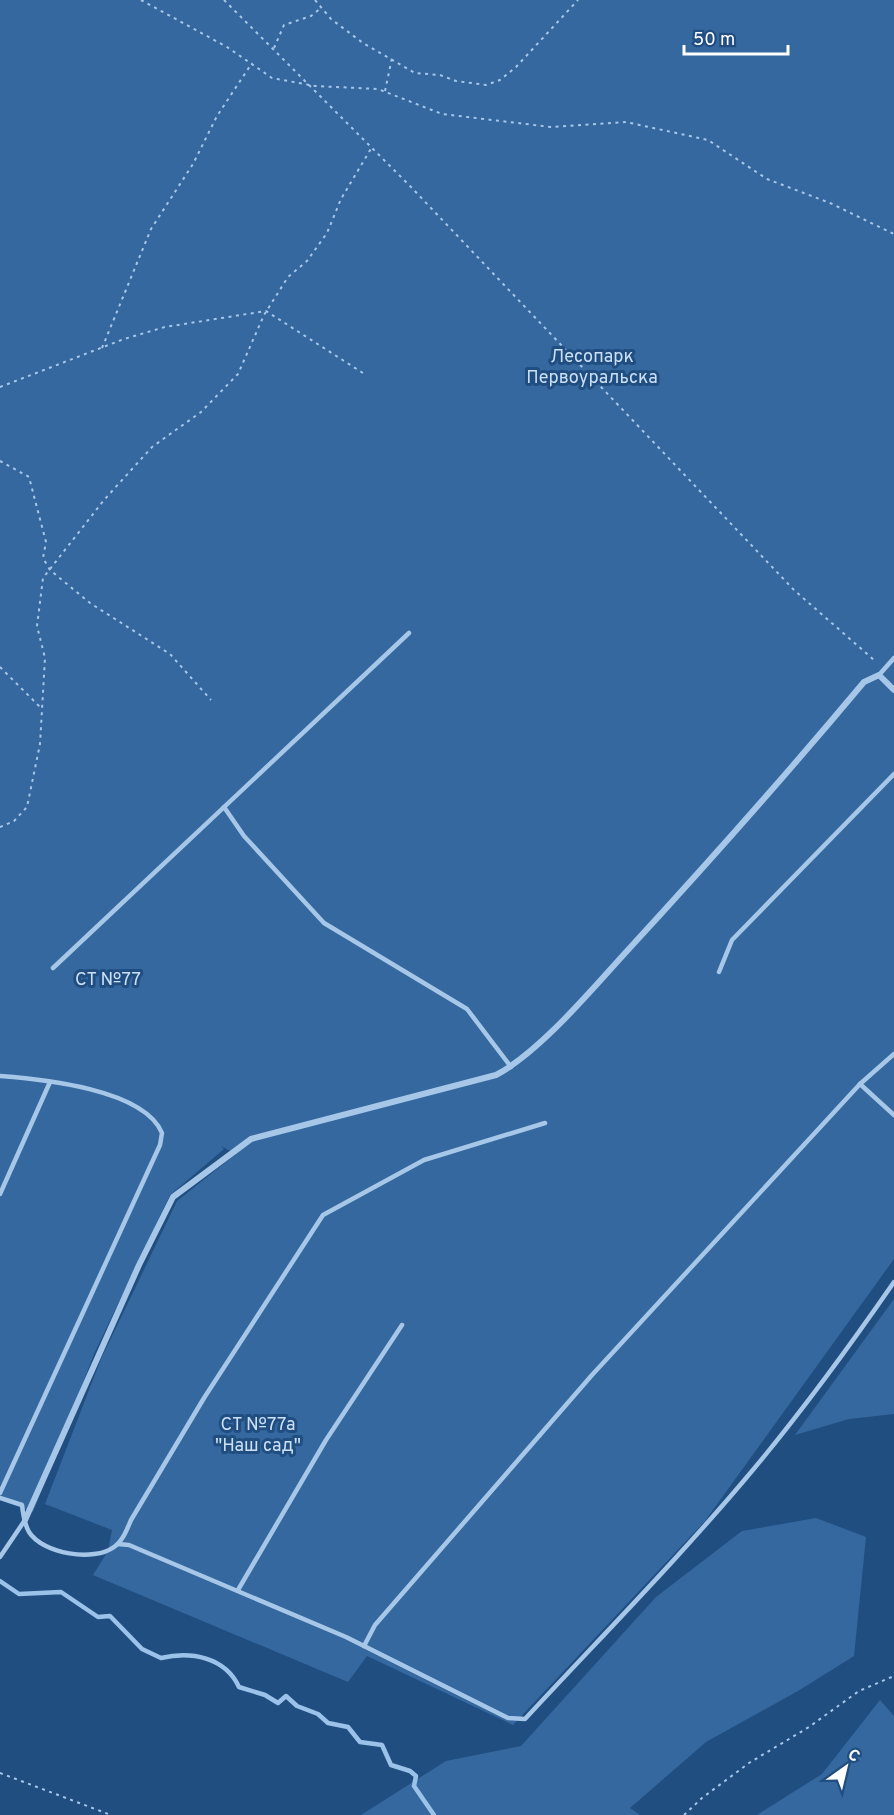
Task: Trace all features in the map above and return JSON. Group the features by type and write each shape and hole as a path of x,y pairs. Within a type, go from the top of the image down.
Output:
{"street":[{"path":"25,1520 139,1265 173,1197 250,1139 496,1075 511,1067 572,1010 759,807 864,682 879,675 894,690"}],"lane":[{"path":"53,968 409,633"},
{"path":"879,675 894,658"},
{"path":"719,972 732,940 894,774"},
{"path":"224,807 244,836 324,923 466,1009 511,1067"},
{"path":"364,1646 375,1625 592,1375 860,1084 894,1054"},
{"path":"0,1076 84,1086 123,1100 143,1112 162,1133 160,1145 0,1496 22,1505 29,1532 36,1539 47,1547 79,1556 113,1549 118,1544 204,1398 323,1215 424,1160 545,1123"},
{"path":"0,1194 50,1082"},
{"path":"860,1084 894,1115"},
{"path":"118,1544 129,1545 238,1590 364,1646 507,1718 525,1719 686,1546 752,1470 833,1369 894,1282"},
{"path":"238,1590 326,1440 402,1325"},
{"path":"0,1557 25,1520"}],"path":[{"path":"141,0 252,63 272,78 312,86 378,89 442,114 551,126 626,122 708,140 767,179 830,203 894,234"},
{"path":"224,0 372,147 786,581 873,660"},
{"path":"315,0 331,19 363,43 415,73 440,75 456,81 486,85 500,80 516,67 578,0"},
{"path":"274,48 284,25 311,15 321,8"},
{"path":"385,92 392,58"},
{"path":"102,348 151,228 193,164 217,116 252,63"},
{"path":"0,827 14,821 27,807 40,744 45,658 37,626 44,578 104,500 152,447 201,411 238,374 266,311 288,277 308,261 327,233 341,199 372,147"},
{"path":"0,387 165,327 266,311 366,375"},
{"path":"0,461 29,477 46,542 43,558 50,570 90,603 170,654 211,700"},
{"path":"0,667 41,708"},
{"path":"684,1815 702,1798 749,1763 809,1727 859,1691 894,1676"},
{"path":"0,1773 111,1815"}],"green space":[{"name":"Лесопарк Первоуральска","path":"0,0 894,0 894,1259 705,1521 513,1725 367,1656 348,1682 93,1575 108,1551 112,1530 45,1504 101,1359 177,1201 236,1154 221,1146 224,1149 170,1195 94,1354 33,1512 0,1500"},
{"path":"894,1299 894,1414 849,1419 795,1435"},
{"path":"816,1518 866,1537 854,1656 798,1691 706,1742 630,1808 640,1815 361,1815 446,1761 521,1746 656,1597 742,1531"},
{"path":"880,1700 894,1716 894,1815 757,1815 822,1774"}],"waterway":[{"path":"0,1581 19,1594 61,1592 98,1617 110,1616 142,1649 161,1658 184,1655 206,1659 225,1669 239,1687 265,1695 278,1703 286,1696 297,1706 318,1714 328,1723 348,1727 360,1742 382,1745 391,1765 410,1771 416,1776 414,1786 434,1815"}],"park label":[{"name":"СТ №77","path":"108,979"},
{"name":"СТ №77а \"Наш сад\"","path":"258,1434"}]}
